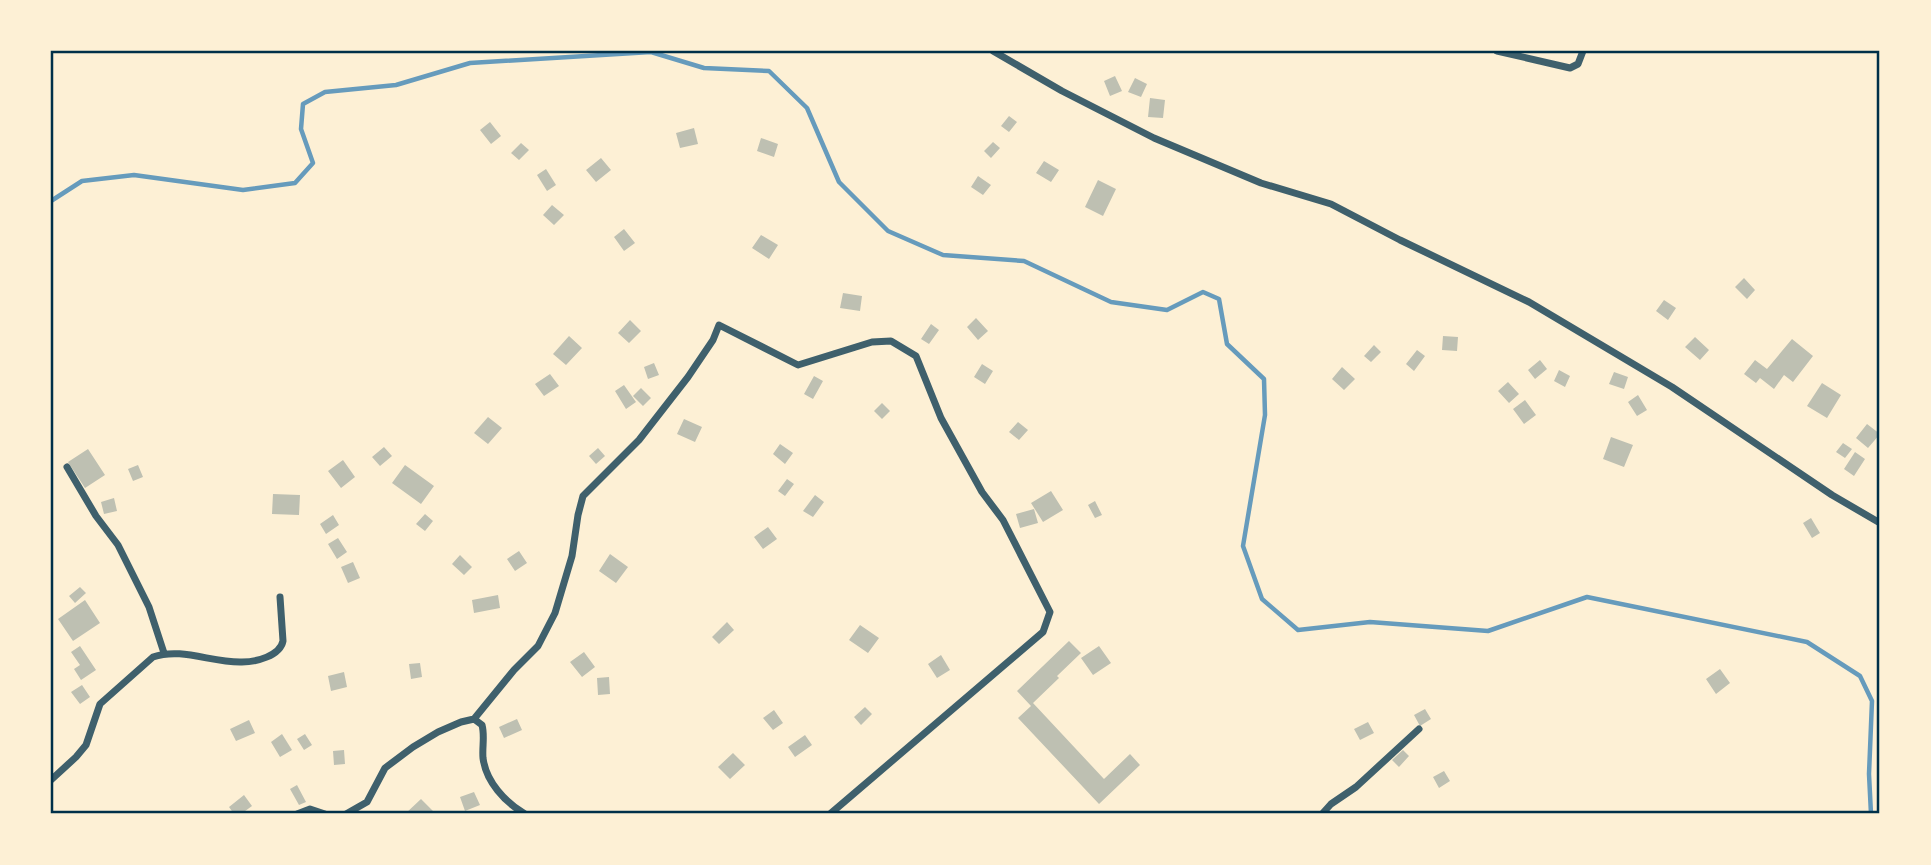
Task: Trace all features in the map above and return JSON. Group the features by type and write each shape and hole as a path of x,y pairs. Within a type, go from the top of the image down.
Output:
{"street":[{"path":"993,51 1062,91 1154,138 1261,183 1331,204 1530,302 1672,387 1832,495 1880,523"},
{"path":"1497,51 1570,68 1578,64 1583,51"},
{"path":"346,814 367,802 385,768 413,747 438,732 474,719 514,670 538,646 555,613 572,556 583,496 639,440 688,377 713,340 719,325 798,365 872,342 891,341 916,356 941,418 982,492 1003,520 1050,612 1043,632 830,814"},
{"path":"66,467 96,516 118,545 149,607 164,653"},
{"path":"51,780 86,745 100,704 153,657 164,653 243,662 277,653 283,641 280,597"},
{"path":"474,719 482,725 484,761 493,784 508,804 525,814"},
{"path":"1322,814 1331,804 1356,787 1419,729"},
{"path":"297,814 310,809 325,814"}],"building":[{"path":"1115,76 1122,91 1110,96 1104,81"},
{"path":"1135,78 1147,84 1141,97 1128,92"},
{"path":"1150,98 1165,100 1163,118 1148,117"},
{"path":"1009,116 1017,122 1009,132 1001,126"},
{"path":"490,122 501,136 491,144 480,130"},
{"path":"694,128 698,144 680,148 676,133"},
{"path":"761,138 778,144 774,157 757,151"},
{"path":"993,142 1000,148 991,158 984,151"},
{"path":"521,143 529,150 519,160 511,153"},
{"path":"601,158 611,170 596,182 586,170"},
{"path":"1044,161 1059,170 1051,182 1036,173"},
{"path":"546,169 556,185 547,191 537,175"},
{"path":"978,176 991,185 983,195 971,187"},
{"path":"1098,180 1116,189 1103,216 1085,207"},
{"path":"552,205 564,215 554,225 543,215"},
{"path":"624,229 635,243 624,251 614,237"},
{"path":"761,235 778,245 769,259 752,248"},
{"path":"1744,278 1755,290 1747,299 1735,287"},
{"path":"843,293 862,296 860,311 840,308"},
{"path":"1664,300 1676,308 1668,320 1656,311"},
{"path":"976,318 988,331 978,340 967,327"},
{"path":"630,320 641,331 629,343 618,333"},
{"path":"931,324 939,330 929,344 921,339"},
{"path":"569,336 582,348 566,365 553,354"},
{"path":"1443,336 1458,337 1457,351 1442,350"},
{"path":"1695,337 1709,350 1700,360 1685,347"},
{"path":"1792,339 1813,356 1793,382 1784,375 1774,389 1760,378 1756,383 1744,374 1755,360 1767,369"},
{"path":"1374,345 1381,352 1371,362 1364,356"},
{"path":"1417,350 1425,356 1414,371 1406,364"},
{"path":"1540,360 1547,369 1535,379 1528,370"},
{"path":"654,363 659,375 648,379 644,367"},
{"path":"982,364 993,371 985,384 974,377"},
{"path":"1342,367 1355,379 1344,390 1332,379"},
{"path":"1559,370 1570,376 1565,387 1554,381"},
{"path":"1614,372 1628,377 1624,389 1609,384"},
{"path":"550,374 559,386 544,396 535,384"},
{"path":"814,376 823,381 813,399 804,394"},
{"path":"1508,382 1519,394 1509,403 1498,391"},
{"path":"1822,383 1841,395 1827,418 1807,406"},
{"path":"624,385 636,402 626,409 615,391"},
{"path":"641,388 651,398 643,406 633,396"},
{"path":"1638,395 1647,410 1637,416 1628,402"},
{"path":"1525,400 1536,415 1524,424 1513,409"},
{"path":"882,403 890,411 882,419 874,411"},
{"path":"488,417 502,428 488,444 474,433"},
{"path":"684,419 702,427 695,442 677,434"},
{"path":"1018,422 1028,430 1019,440 1009,432"},
{"path":"1867,424 1880,434 1868,448 1856,438"},
{"path":"1611,437 1633,445 1624,467 1603,459"},
{"path":"1843,443 1852,449 1845,458 1836,452"},
{"path":"780,444 793,453 785,464 773,454"},
{"path":"384,447 392,456 380,466 372,457"},
{"path":"598,448 605,456 596,464 589,456"},
{"path":"88,449 105,475 85,488 68,462"},
{"path":"1855,452 1865,459 1854,476 1844,469"},
{"path":"343,460 355,477 341,488 328,471"},
{"path":"138,465 143,477 133,481 128,469"},
{"path":"405,465 434,486 421,504 392,483"},
{"path":"787,479 794,484 785,496 778,491"},
{"path":"1051,491 1063,510 1043,522 1031,503"},
{"path":"273,494 300,495 299,515 272,514"},
{"path":"815,495 824,502 813,517 803,511"},
{"path":"114,498 117,511 104,514 101,502"},
{"path":"1095,501 1102,515 1095,518 1088,505"},
{"path":"1034,509 1038,523 1020,528 1016,514"},
{"path":"425,514 433,521 425,531 416,524"},
{"path":"333,515 339,525 326,534 320,524"},
{"path":"1811,518 1820,533 1812,538 1803,523"},
{"path":"768,527 777,539 763,549 754,537"},
{"path":"338,538 347,552 337,559 328,544"},
{"path":"519,551 527,563 515,571 507,559"},
{"path":"610,554 628,567 616,583 599,571"},
{"path":"460,555 472,567 464,575 452,564"},
{"path":"353,562 360,578 348,583 341,567"},
{"path":"80,587 86,593 75,603 69,596"},
{"path":"498,595 500,608 474,613 472,600"},
{"path":"85,600 100,623 73,641 58,619"},
{"path":"727,622 734,630 719,644 712,637"},
{"path":"860,625 879,638 868,653 849,640"},
{"path":"1069,641 1081,653 1033,703 1104,779 1130,754 1140,765 1099,804 1018,718 1031,706 1017,691"},
{"path":"80,646 96,670 81,680 74,669 80,665 71,652"},
{"path":"1099,646 1111,663 1093,675 1081,658"},
{"path":"584,652 595,667 582,677 570,662"},
{"path":"941,655 950,670 937,678 928,664"},
{"path":"420,663 422,677 411,679 409,664"},
{"path":"1720,669 1730,683 1716,694 1706,679"},
{"path":"344,672 347,687 331,691 328,676"},
{"path":"609,677 610,694 598,695 597,678"},
{"path":"82,685 90,697 80,704 71,692"},
{"path":"865,707 872,714 861,725 854,717"},
{"path":"1425,709 1431,719 1420,726 1414,715"},
{"path":"774,710 783,723 773,730 763,718"},
{"path":"517,719 522,730 504,738 499,727"},
{"path":"249,720 255,733 236,741 230,729"},
{"path":"1368,722 1374,733 1360,740 1354,729"},
{"path":"282,734 292,750 280,757 271,742"},
{"path":"305,734 312,745 304,750 297,739"},
{"path":"805,735 812,745 795,757 788,747"},
{"path":"344,750 345,764 334,765 333,751"},
{"path":"1403,750 1409,756 1399,767 1392,760"},
{"path":"733,753 745,765 730,779 718,767"},
{"path":"1444,771 1450,781 1439,788 1433,777"},
{"path":"297,785 306,802 299,805 290,789"},
{"path":"474,792 480,805 465,811 460,797"},
{"path":"244,795 252,806 241,814 234,814 229,807"},
{"path":"421,799 436,814 405,814"}],"waterway":[{"path":"51,201 82,181 134,175 243,190 295,183 313,163 301,129 303,104 325,92 396,85 470,63 651,52 704,68 769,71 807,108 839,182 888,231 943,255 1024,261 1111,302 1167,310 1203,292 1219,299 1227,344 1264,379 1265,415 1243,546 1262,599 1298,630 1370,622 1488,631 1587,597 1807,642 1860,676 1872,701 1869,774 1871,814"}]}
